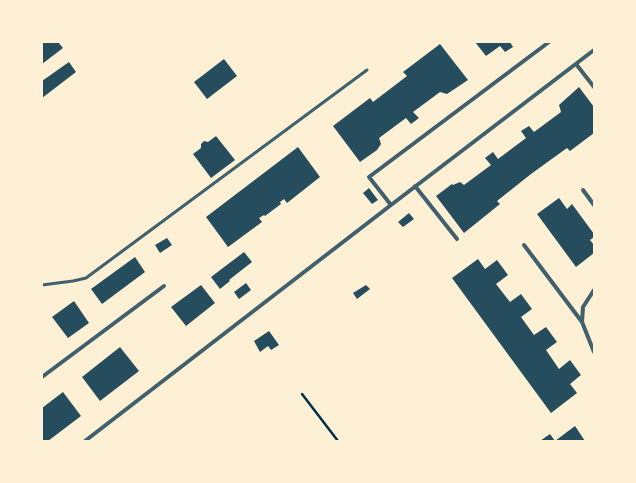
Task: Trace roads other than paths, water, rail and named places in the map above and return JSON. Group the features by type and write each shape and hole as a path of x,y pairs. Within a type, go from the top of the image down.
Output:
{"street":[{"path":"391,205 369,177 549,42"},
{"path":"85,441 594,50"},
{"path":"576,64 594,87"},
{"path":"416,186 457,239"},
{"path":"583,190 594,205"},
{"path":"524,245 582,322 594,352"},
{"path":"42,377 164,286"},
{"path":"582,322 583,307 594,290"}],"lane":[{"path":"42,285 86,278 367,70"}]}
